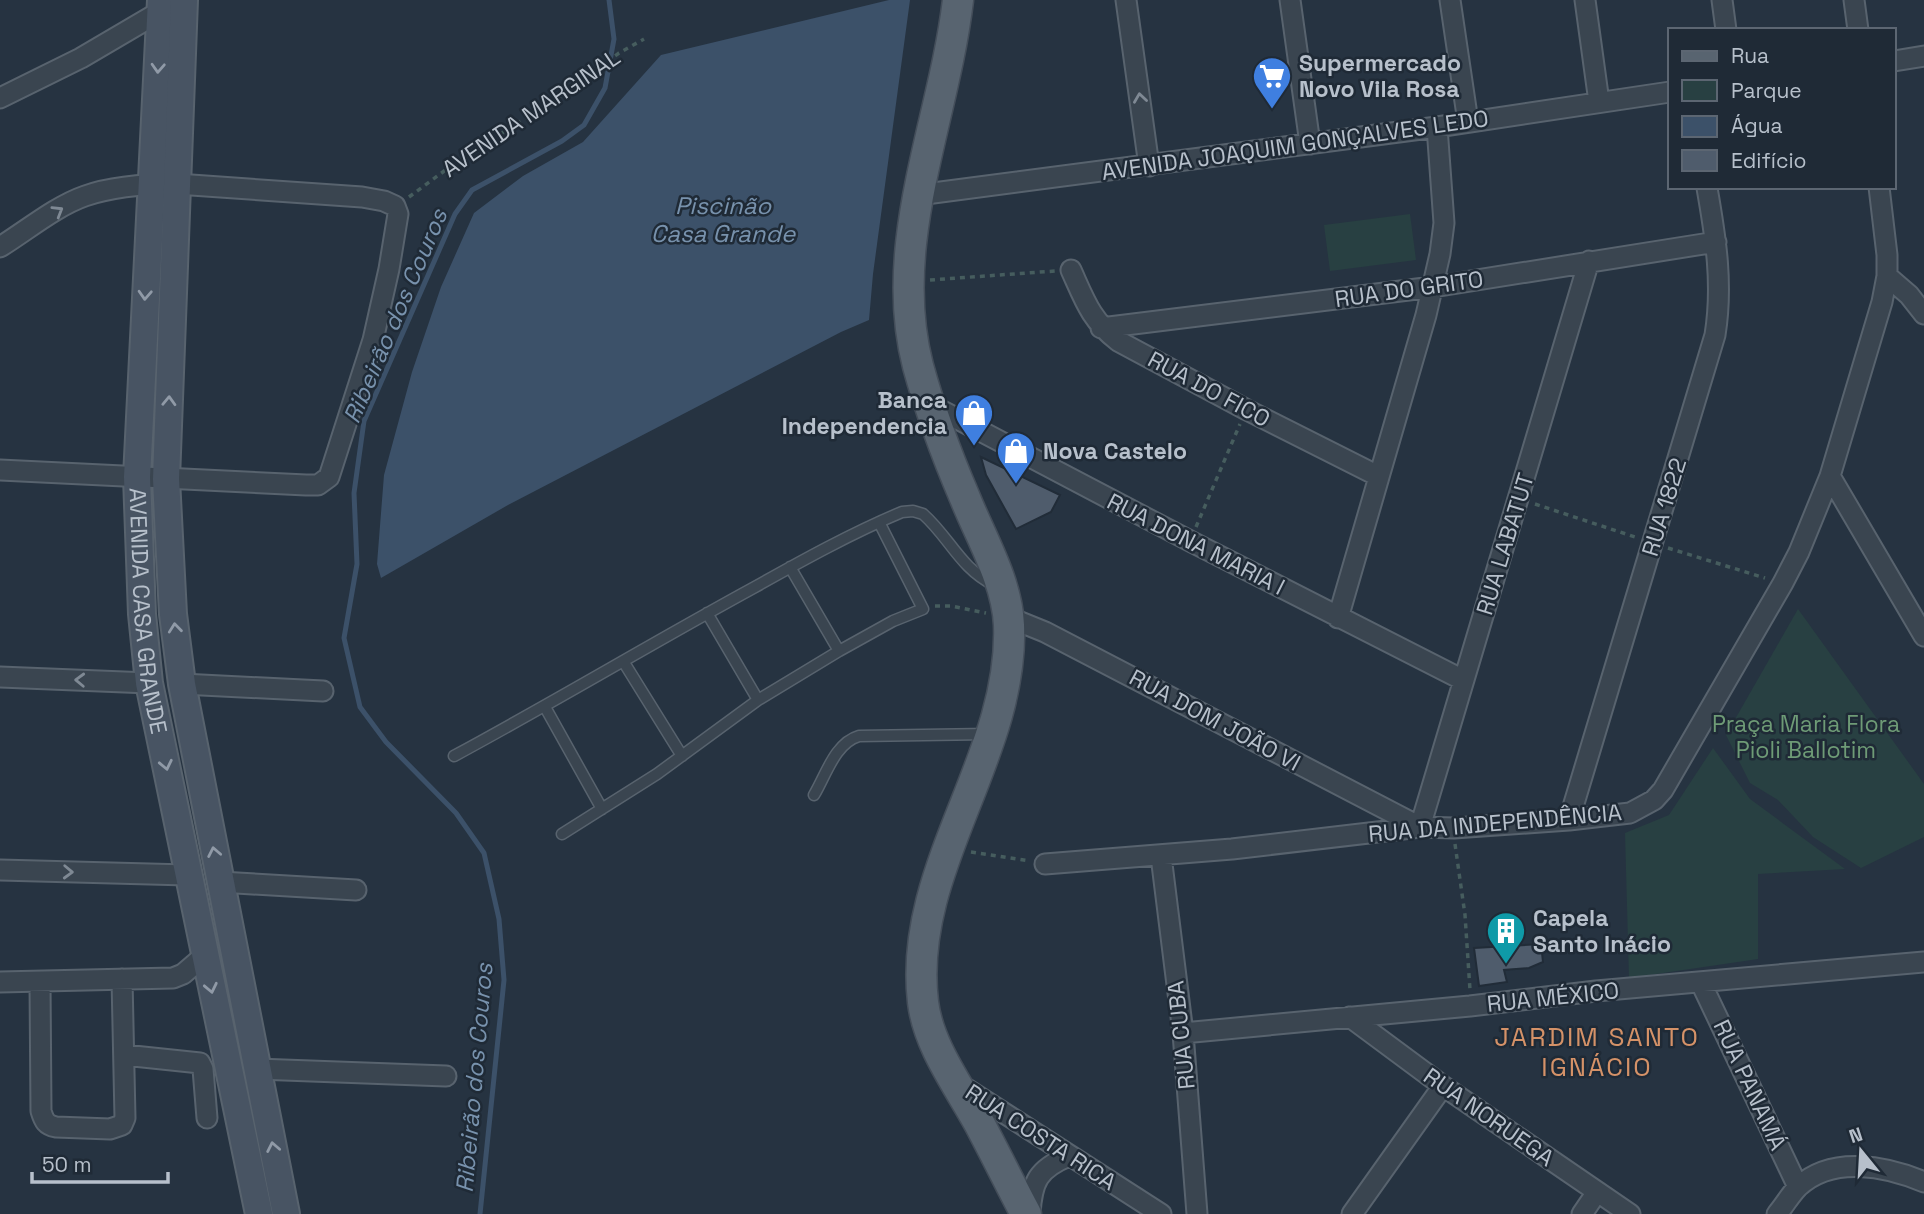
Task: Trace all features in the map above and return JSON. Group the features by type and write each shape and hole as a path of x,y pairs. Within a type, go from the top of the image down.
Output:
{"main road":[{"path":"958,0 951,54 918,195 909,288 911,328 930,405 1005,603 1007,672 992,733 933,892 924,934 923,1004 933,1038 1028,1214"},
{"name":"AVENIDA CASA GRANDE","path":"169,4 164,184 166,480 173,614 182,684 286,1214"},
{"name":"AVENIDA CASA GRANDE","path":"164,184 137,477 142,614 149,683 259,1214"}],"street":[{"path":"1126,0 1149,166"},
{"path":"1290,0 1310,144"},
{"path":"1450,0 1468,122"},
{"path":"1585,0 1599,102"},
{"path":"1722,0 1727,28"},
{"path":"1854,0 1858,28"},
{"path":"0,98 81,58 169,4"},
{"path":"1896,61 1924,56"},
{"name":"AVENIDA JOAQUIM GONÇALVES LEDO","path":"918,195 1437,127 1668,92"},
{"path":"1339,618 1433,287 1444,223 1437,127"},
{"path":"0,247 83,197 121,188 164,184 362,197 395,206 398,214 373,340 329,477 318,485 166,480 0,470"},
{"name":"RUA 1822","path":"1569,820 1715,335 1720,305 1716,242 1707,189"},
{"name":"RUA DA INDEPENDÊNCIA","path":"1045,863 1161,856 1420,827 1454,828 1569,820 1630,813 1654,800 1663,790 1783,583 1799,552 1830,476 1872,342 1887,276 1879,189"},
{"name":"RUA DO GRITO","path":"1101,328 1433,287 1716,242"},
{"name":"RUA LABATUT","path":"1420,827 1590,261"},
{"name":"RUA DO FICO","path":"1071,270 1090,313 1101,328 1118,341 1378,476"},
{"path":"1887,276 1904,290 1924,314"},
{"name":"RUA DONA MARIA I","path":"930,405 1463,680"},
{"path":"1830,476 1924,636"},
{"name":"RUA DOM JOÃO VI","path":"1005,603 1058,638 1420,827"},
{"path":"0,677 149,683"},
{"path":"182,684 323,691"},
{"name":"RUA CUBA","path":"1161,856 1183,1033 1197,1214"},
{"path":"0,870 187,875"},
{"path":"220,882 356,891"},
{"path":"0,982 173,978 183,974 204,956"},
{"name":"RUA MÉXICO","path":"1183,1033 1470,1006 1596,991 1924,962"},
{"path":"40,983 41,1111 48,1125 116,1128 122,1125 125,1118 122,979"},
{"name":"RUA PANAMÁ","path":"1701,983 1798,1187"},
{"name":"RUA NORUEGA","path":"1350,1017 1443,1086 1630,1214"},
{"path":"124,1055 197,1061 204,1069 207,1118"},
{"path":"257,1069 446,1076"},
{"name":"RUA COSTA RICA","path":"956,1083 1161,1214"},
{"path":"1352,1214 1443,1086"},
{"path":"1028,1214 1031,1191 1038,1177 1050,1164 1069,1156"},
{"path":"1777,1214 1798,1187 1812,1178 1852,1164 1902,1173 1924,1182"},
{"path":"1582,1214 1597,1192"}],"lane":[{"path":"454,756 545,707 707,613 902,512 923,514 964,564 1005,603"},
{"path":"562,834 682,756 758,700 839,651 894,621 923,609 879,522"},
{"path":"790,568 839,651"},
{"path":"707,613 758,700"},
{"path":"623,661 682,756"},
{"path":"545,707 602,809"},
{"path":"814,795 842,746 852,738 992,733"}],"path":[{"name":"AVENIDA MARGINAL","path":"395,206 455,163 560,96 619,53 644,39"},
{"path":"921,281 1071,270"},
{"path":"1190,541 1247,410"},
{"path":"923,609 1005,603"},
{"path":"1454,828 1465,915 1470,1006"},
{"path":"962,851 1045,863"}],"green space":[{"path":"1410,214 1416,260 1330,271 1324,225"},
{"name":"Praça Maria Flora Pioli Ballotim","path":"1798,609 1924,784 1924,837 1861,868 1813,837 1778,800 1750,783 1726,735"},
{"path":"1713,748 1750,799 1845,869 1758,874 1758,959 1629,978 1625,833 1669,815"}],"water":[{"name":"Piscinão Casa Grande","path":"889,0 910,0 869,320 508,505 381,578 377,564 384,475 412,372 441,287 474,213 523,176 583,142 661,55"}],"building":[{"name":"Nova Castelo","path":"981,457 1060,495 1051,512 1016,529 986,475"},
{"name":"Capela Santo Inácio","path":"1541,944 1543,962 1529,968 1504,970 1507,982 1479,986 1474,948"}],"waterway":[{"name":"Ribeirão dos Couros","path":"480,1214 504,980 499,919 484,853 456,813 386,742 360,707 344,638 357,564 354,493 364,421 455,214 472,190 562,141 584,125 605,88 614,39 609,0"}],"place":[{"name":"Supermercado Novo Vila Rosa","path":"1272,110"},
{"name":"Banca Independencia","path":"974,447"},
{"name":"Nova Castelo","path":"1016,485"},
{"name":"Capela Santo Inácio","path":"1506,965"}],"district":[{"name":"JARDIM SANTO IGNÁCIO","path":"1597,1052"}]}
